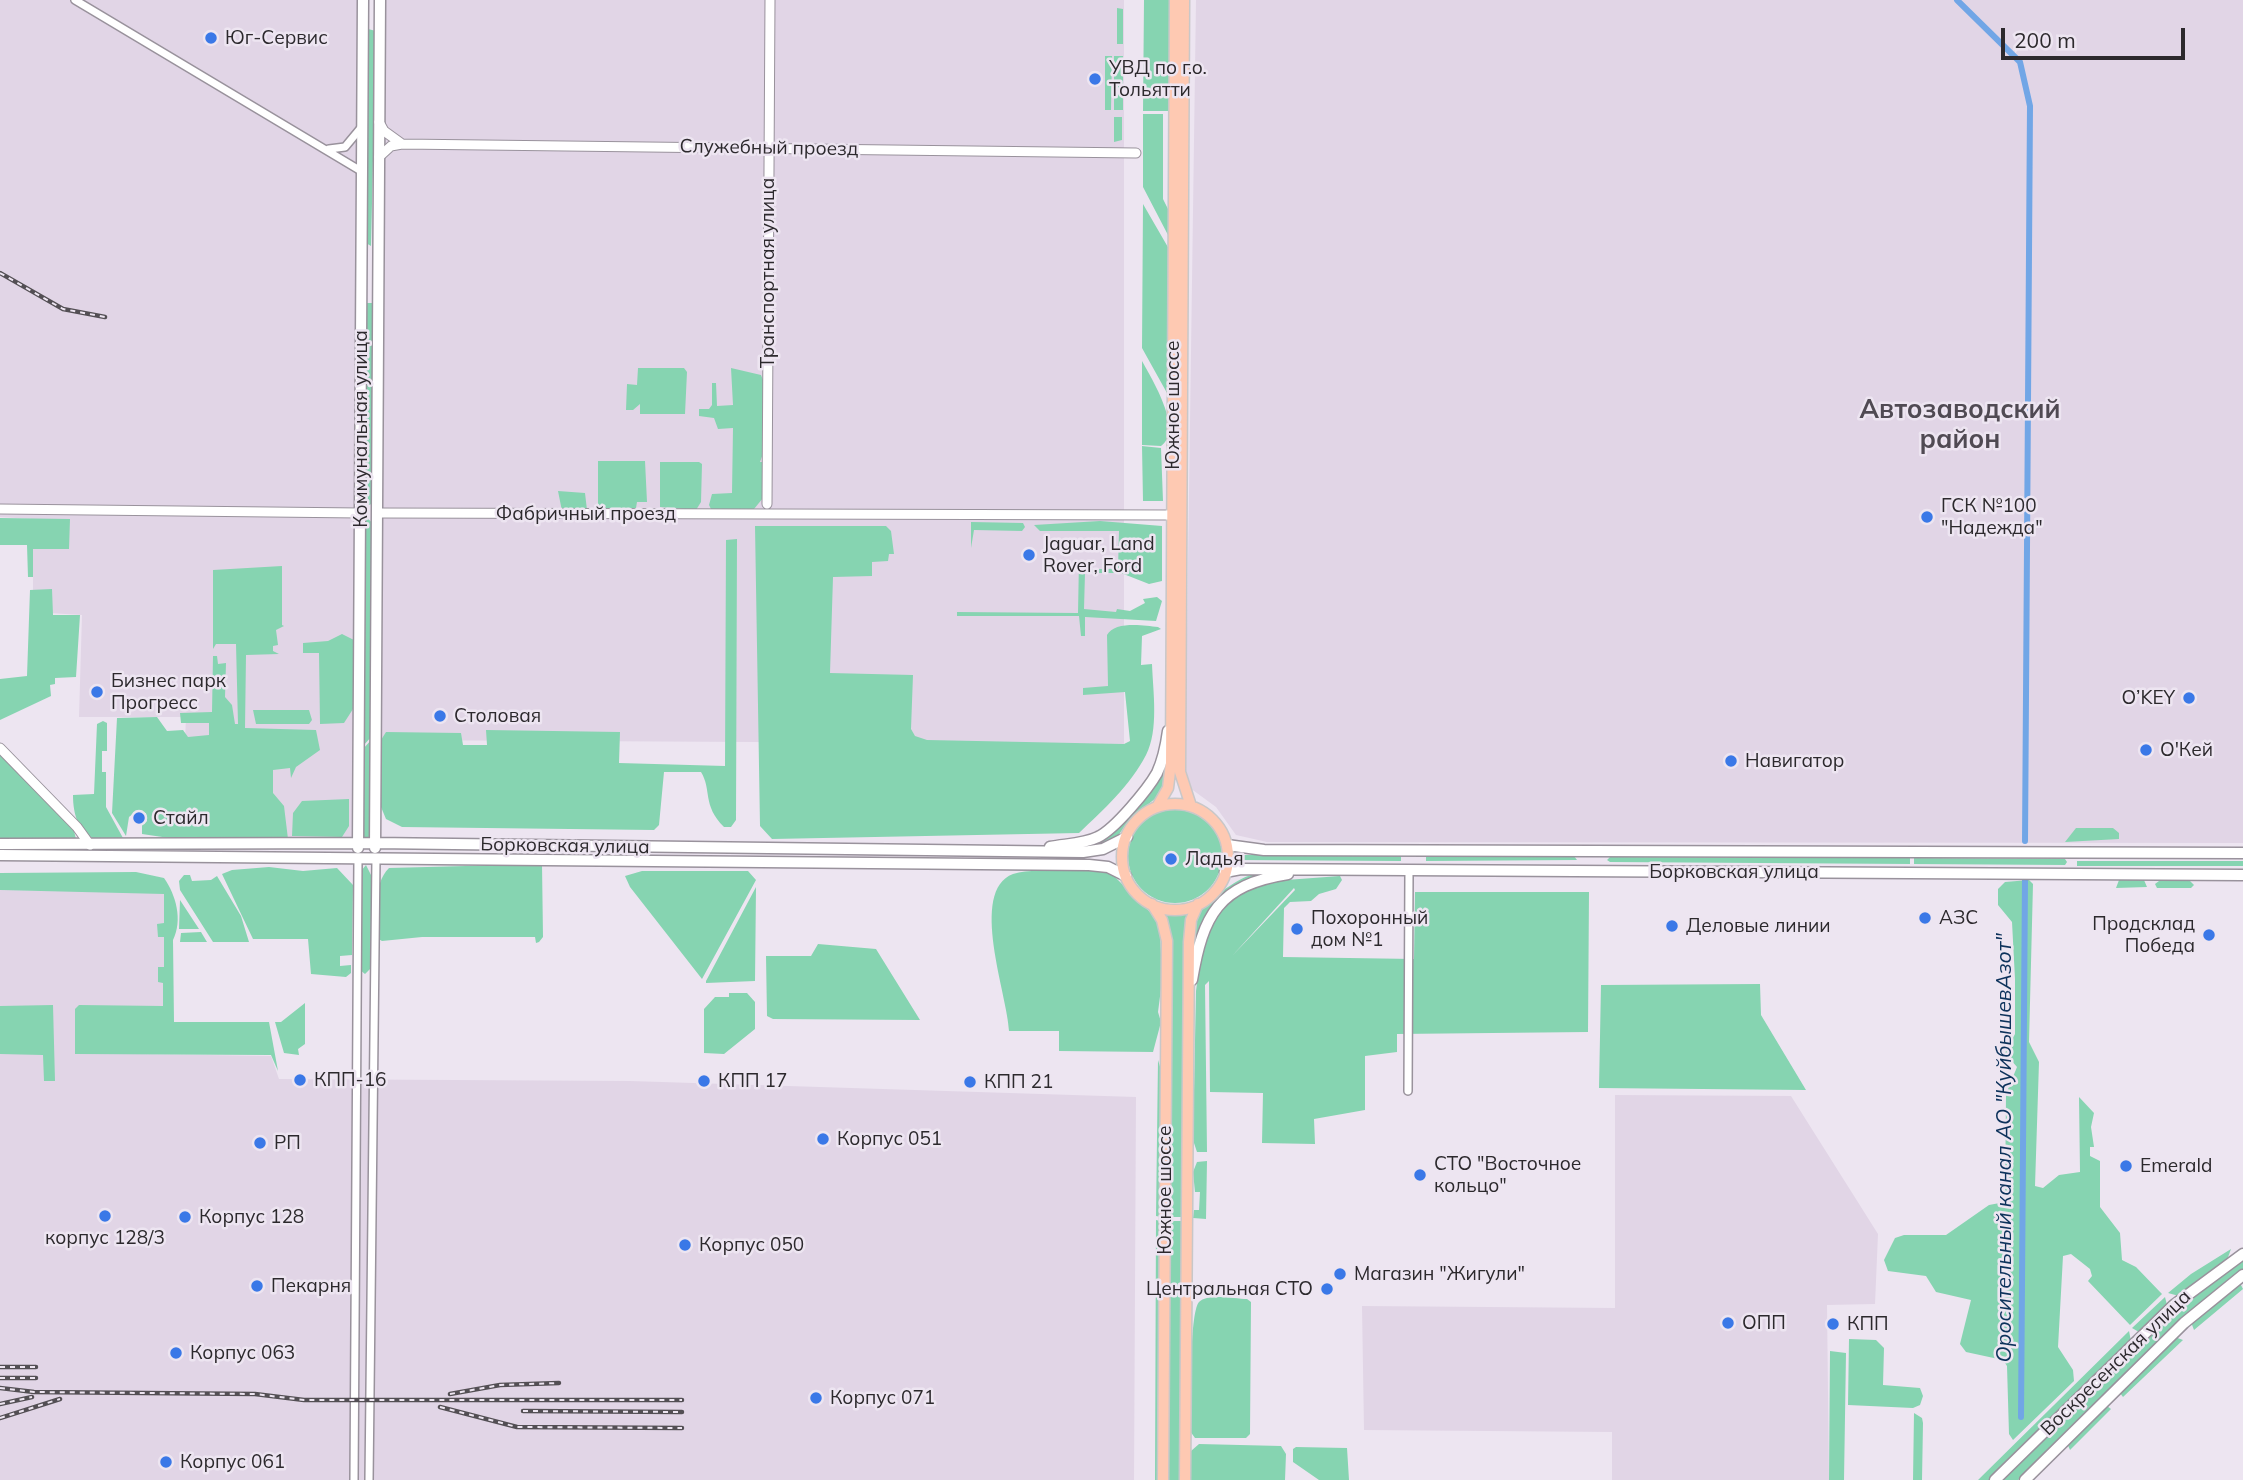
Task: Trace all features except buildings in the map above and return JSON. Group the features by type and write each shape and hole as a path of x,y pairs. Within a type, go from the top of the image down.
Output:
{"main road":[{"name":"Коммунальная улица","path":"358,858 363,0"},
{"name":"Коммунальная улица","path":"376,858 380,0"},
{"name":"Южное шоссе","path":"1157,807 1170,778 1175,0"},
{"name":"Южное шоссе","path":"1184,0 1180,772 1191,806"},
{"path":"363,22 380,22"},
{"path":"362,244 368,249 379,244"},
{"path":"362,264 370,258 379,266"},
{"name":"Фабричный проезд","path":"360,513 377,513"},
{"path":"1014,852 1088,841 1101,836 1155,776 1163,758 1171,718"},
{"path":"1174,803 1191,806 1212,819 1227,845 1226,872 1217,889 1198,904 1174,910 1152,904 1139,895 1126,876 1122,855 1127,836 1141,816 1157,807 1174,803"},
{"name":"Борковская улица","path":"0,844 375,843 1083,852 1103,849 1127,836"},
{"name":"Борковская улица","path":"1227,845 1264,850 2243,853"},
{"path":"760,849 760,862"},
{"path":"1587,851 1587,872"},
{"path":"2071,852 2072,874"},
{"name":"Борковская улица","path":"0,855 1089,865 1108,867 1126,876"},
{"name":"Борковская улица","path":"1226,872 1241,869 2243,875"},
{"path":"1188,1018 1200,935 1221,904 1231,893 1253,881 1316,870"},
{"name":"Южное шоссе","path":"1152,904 1162,920 1167,941 1163,1480"},
{"name":"Южное шоссе","path":"1185,1480 1189,932 1198,904"},
{"name":"Воскресенская улица","path":"1995,1480 2174,1305 2243,1254"},
{"name":"Воскресенская улица","path":"2025,1480 2184,1323 2243,1275"}],"street":[{"path":"75,0 361,171"},
{"name":"Транспортная улица","path":"767,504 770,0"},
{"path":"379,122 384,131 402,144"},
{"path":"325,149 345,147 362,125"},
{"path":"379,157 391,146 402,144"},
{"name":"Служебный проезд","path":"402,144 1136,153"},
{"name":"Фабричный проезд","path":"0,509 360,513"},
{"name":"Фабричный проезд","path":"377,513 1172,515"},
{"path":"0,748 77,827 90,845"},
{"path":"358,858 354,1478 369,1478 376,858"},
{"path":"1408,1091 1409,871"},
{"path":"356,1310 370,1310"}],"shaded area":[{"path":"0,0 360,0 352,839 181,837 186,717 79,717 82,615 33,612 33,519 0,517"},
{"path":"385,0 1124,0 1124,744 381,740"},
{"path":"1196,0 2243,0 2243,843 1267,842 1236,835 1216,807 1190,788 1185,775"},
{"path":"0,890 166,891 163,1020 78,1053 271,1056 279,1079 630,1081 1136,1097 1134,1480 0,1480"},
{"name":"ОПП","path":"1615,1095 1791,1096 1878,1234 1875,1304 1827,1305 1829,1480 1612,1480 1612,1432 1364,1430 1362,1306 1615,1308"}],"green space":[{"path":"1144,0 1171,0 1170,111 1143,111"},
{"path":"1117,8 1123,9 1123,44 1117,44"},
{"path":"368,29 376,31 371,246 366,243"},
{"path":"1105,56 1112,56 1111,110 1105,110"},
{"path":"1114,56 1123,56 1123,110 1114,110"},
{"path":"1143,114 1163,114 1163,199 1168,209 1168,235 1143,187"},
{"path":"1114,117 1122,117 1122,140 1114,142"},
{"path":"1143,204 1169,249 1167,393 1142,348"},
{"path":"365,303 376,303 372,504 368,505 365,504"},
{"path":"1142,361 1168,417 1167,439 1161,446 1142,445"},
{"path":"638,368 684,368 687,372 685,414 640,414 640,404 633,410 626,410 627,384 637,385"},
{"path":"731,368 761,375 763,380 764,451 760,462 763,462 763,498 754,509 712,511 709,505 712,494 732,493 733,428 718,429 714,418 699,416 699,409 709,409 712,405 712,383 716,383 717,406 733,405"},
{"path":"1142,446 1161,448 1163,501 1143,501"},
{"path":"598,461 645,461 647,502 637,502 636,508 598,508"},
{"path":"660,462 702,464 701,502 696,510 660,507"},
{"path":"558,491 585,493 587,510 562,511"},
{"path":"0,518 70,519 69,549 33,549 33,577 28,577 27,545 0,545"},
{"path":"368,519 373,523 372,736 363,746 364,520"},
{"path":"1100,521 1162,526 1162,581 1149,584 1121,573 1085,573 1084,609 1130,611 1145,603 1143,599 1157,597 1162,601 1156,621 1085,617 1085,636 1081,636 1079,616 957,616 957,612 1078,613 1079,560 1081,569 1118,569 1119,531 1040,531 1034,525"},
{"path":"971,522 1023,523 1025,527 1022,531 974,530 971,548"},
{"path":"755,526 886,526 891,531 894,554 889,554 888,561 872,562 872,576 833,577 830,673 913,675 911,729 915,736 927,740 1124,744 1130,741 1125,692 1083,695 1083,688 1108,686 1107,635 1111,631 1129,625 1158,627 1161,629 1142,636 1141,665 1152,664 1154,711 1153,734 1140,766 1116,797 1079,833 772,839 760,826"},
{"path":"737,539 736,820 731,827 724,827 713,812 701,772 664,772 659,825 654,830 402,827 386,819 381,807 381,740 386,732 461,733 463,745 487,745 486,730 620,732 619,763 725,766 726,540"},
{"path":"282,566 284,626 276,630 278,645 273,646 273,651 279,654 246,655 245,728 316,730 320,750 296,767 291,778 290,768 273,770 273,793 284,806 288,839 176,839 142,834 142,825 147,821 146,813 134,813 129,817 126,836 112,813 117,718 157,717 167,731 183,730 188,737 209,735 209,723 181,723 180,713 212,712 213,656 217,656 218,664 226,663 225,697 232,705 235,724 238,724 236,644 216,644 213,649 213,570"},
{"path":"52,589 53,615 80,615 76,677 55,678 55,684 50,685 51,696 0,720 0,679 27,676 30,590"},
{"path":"342,634 354,640 353,709 344,723 320,724 319,653 303,653 303,643 328,641"},
{"path":"253,710 309,710 312,720 309,724 256,724"},
{"path":"103,721 107,723 107,751 102,751 102,772 106,772 106,807 123,838 100,841 86,834 78,823 73,795 94,794 97,724"},
{"path":"372,739 368,842 363,840 363,749"},
{"path":"0,754 74,831 76,839 0,838"},
{"path":"1166,755 1164,785 1156,798 1131,818 1117,837 1099,845 1085,846 1100,840"},
{"path":"349,799 349,826 342,837 292,836 293,813 302,801"},
{"path":"1175,809 1193,813 1208,823 1218,838 1222,856 1218,874 1208,889 1193,899 1175,903 1157,899 1142,889 1132,874 1128,856 1132,838 1142,823 1157,813"},
{"path":"2076,828 2113,828 2119,833 2119,839 2065,842"},
{"path":"1235,855 1401,855 1401,861 1235,860"},
{"path":"1426,855 1574,856 1577,860 1426,861"},
{"path":"1610,857 1910,858 1910,864 1610,862 1607,860"},
{"path":"1914,858 2065,859 2067,862 2065,865 1914,864"},
{"path":"2077,861 2243,861 2243,866 2077,866"},
{"path":"542,864 543,937 539,942 536,943 535,937 422,937 382,941 377,938 378,892 389,868"},
{"path":"366,865 371,875 371,968 365,974 360,970 361,871"},
{"path":"1051,866 1109,871 1151,913 1160,927 1162,981 1158,1012 1161,1022 1153,1052 1059,1051 1059,1031 1009,1031 994,946 993,901 1000,884 1013,874 1051,871"},
{"path":"269,867 303,871 337,868 353,885 352,955 340,956 340,966 351,965 351,973 346,977 311,974 308,939 253,939 222,874 232,870"},
{"path":"642,871 748,871 756,880 702,979 630,887 625,876"},
{"path":"136,872 164,878 175,900 178,924 173,940 174,1022 269,1022 278,1071 271,1055 75,1054 75,1009 79,1005 163,1006 163,983 158,982 158,967 164,967 164,937 158,937 157,924 164,923 164,894 0,890 0,873"},
{"path":"184,875 190,875 192,881 211,880 217,876 241,916 249,942 213,942 180,890 179,881"},
{"path":"1251,875 1262,875 1239,885 1218,902 1203,924 1193,947 1196,922 1203,909 1230,886"},
{"path":"1340,876 1342,880 1336,889 1319,894 1311,901 1290,902 1284,908 1283,957 1414,959 1415,892 1589,892 1588,1032 1397,1034 1397,1052 1365,1056 1365,1110 1314,1119 1315,1144 1262,1143 1263,1093 1210,1092 1209,981 1205,985 1207,1152 1197,1152 1193,1140 1196,991 1204,931 1230,900 1259,882","holes":["1294,888 1295,890 1232,956"]},
{"path":"2029,880 2033,884 2029,1042 2039,1062 2035,1186 2043,1188 2059,1175 2080,1172 2079,1097 2094,1113 2091,1127 2094,1147 2090,1147 2090,1156 2100,1161 2100,1207 2120,1233 2122,1260 2136,1267 2162,1294 2130,1325 2088,1281 2092,1276 2090,1269 2071,1254 2063,1256 2058,1347 2073,1370 2074,1381 2013,1440 2009,1434 2007,1366 2003,1360 1966,1352 1960,1344 1971,1300 1936,1292 1926,1276 1888,1271 1884,1260 1895,1238 1904,1235 1946,1235 1989,1205 2005,1202 2006,1094 2017,1067 2005,1053 2015,1034 2015,979 2012,922 1998,905 1998,889 2005,882"},
{"path":"2119,880 2144,880 2147,887 2116,888"},
{"path":"2159,881 2190,881 2194,885 2191,888 2157,888 2155,884"},
{"path":"756,887 755,981 706,983 706,981"},
{"path":"180,900 199,929 179,929"},
{"path":"1187,914 1184,935 1182,1217 1170,1217 1172,938 1165,915"},
{"path":"201,932 207,942 180,942 181,933"},
{"path":"818,944 876,949 920,1020 773,1019 767,1016 766,956 811,956"},
{"path":"1760,984 1761,1015 1806,1090 1599,1088 1601,985"},
{"path":"729,993 747,993 755,1002 755,1029 724,1054 704,1053 704,1009 715,997 729,997"},
{"path":"305,1003 305,1044 298,1049 299,1055 284,1053 275,1022 281,1022"},
{"path":"53,1005 55,1081 44,1081 43,1055 0,1054 0,1006"},
{"path":"1158,1060 1161,1070 1161,1217 1156,1216"},
{"path":"1207,1161 1206,1219 1193,1218 1194,1210 1199,1210 1200,1192 1195,1192 1193,1172 1197,1162"},
{"path":"1156,1220 1160,1221 1159,1480 1155,1480"},
{"path":"1170,1221 1182,1221 1180,1480 1168,1480"},
{"path":"2231,1249 2227,1260 2179,1296 2168,1293 2191,1274"},
{"path":"2243,1258 2243,1272 2179,1322 2018,1480 2000,1480 2161,1321"},
{"path":"2240,1283 2243,1289 2194,1330 2191,1322"},
{"path":"2165,1297 2167,1305 2139,1332 2132,1328"},
{"path":"1203,1299 1247,1299 1251,1302 1250,1434 1246,1438 1195,1438 1190,1431 1192,1342 1196,1310"},
{"path":"2129,1331 2131,1341 1990,1480 1978,1480"},
{"path":"2175,1337 2183,1340 2123,1397 2120,1393"},
{"path":"1849,1339 1876,1340 1884,1348 1883,1385 1920,1388 1923,1396 1920,1405 1913,1408 1848,1405"},
{"path":"1830,1351 1846,1353 1844,1480 1829,1480"},
{"path":"2107,1406 2111,1409 2070,1450 2067,1443"},
{"path":"1914,1413 1922,1418 1923,1423 1922,1480 1913,1480"},
{"path":"1199,1444 1281,1446 1286,1454 1285,1480 1191,1480 1191,1451"},
{"path":"1347,1448 1349,1480 1319,1480 1293,1462 1293,1449"}],"waterway":[{"name":"Оросительный канал АО \"КуйбышевАзот\"","path":"1957,0 2020,62 2030,106 2025,841"},
{"name":"Оросительный канал АО \"КуйбышевАзот\"","path":"2021,1417 2025,880"}],"railway":[{"path":"0,273 63,309 105,317"},
{"path":"0,1367 36,1367"},
{"path":"0,1378 36,1378"},
{"path":"450,1394 500,1385 559,1383"},
{"path":"0,1388 34,1392 255,1394 304,1400 682,1400"},
{"path":"0,1404 32,1397"},
{"path":"0,1418 60,1399"},
{"path":"440,1407 517,1427 682,1428"},
{"path":"523,1411 682,1412"}],"place":[{"name":"Юг-Сервис","path":"211,38"},
{"name":"УВД по г.о. Тольятти","path":"1095,79"},
{"name":"ГСК №100 \"Надежда\"","path":"1927,517"},
{"name":"Jaguar, Land Rover, Ford","path":"1029,555"},
{"name":"Бизнес парк Прогресс","path":"97,692"},
{"name":"O’KEY","path":"2189,698"},
{"name":"Столовая","path":"440,716"},
{"name":"О'Кей","path":"2146,750"},
{"name":"Навигатор","path":"1731,761"},
{"name":"Стайл","path":"139,818"},
{"name":"Ладья","path":"1171,859"},
{"name":"АЗС","path":"1925,918"},
{"name":"Деловые линии","path":"1672,926"},
{"name":"Похоронный дом №1","path":"1297,929"},
{"name":"Продсклад Победа","path":"2209,935"},
{"name":"КПП-16","path":"300,1080"},
{"name":"КПП 17","path":"704,1081"},
{"name":"КПП 21","path":"970,1082"},
{"name":"Корпус 051","path":"823,1139"},
{"name":"РП","path":"260,1143"},
{"name":"Emerald","path":"2126,1166"},
{"name":"СТО \"Восточное кольцо\"","path":"1420,1175"},
{"name":"корпус 128/3","path":"105,1216"},
{"name":"Корпус 128","path":"185,1217"},
{"name":"Корпус 050","path":"685,1245"},
{"name":"Магазин \"Жигули\"","path":"1340,1274"},
{"name":"Пекарня","path":"257,1286"},
{"name":"Центральная СТО","path":"1327,1289"},
{"name":"ОПП","path":"1728,1323"},
{"name":"КПП","path":"1833,1324"},
{"name":"Корпус 063","path":"176,1353"},
{"name":"Корпус 071","path":"816,1398"},
{"name":"Корпус 061","path":"166,1462"}],"district":[{"name":"Автозаводский район","path":"1960,425"}]}
